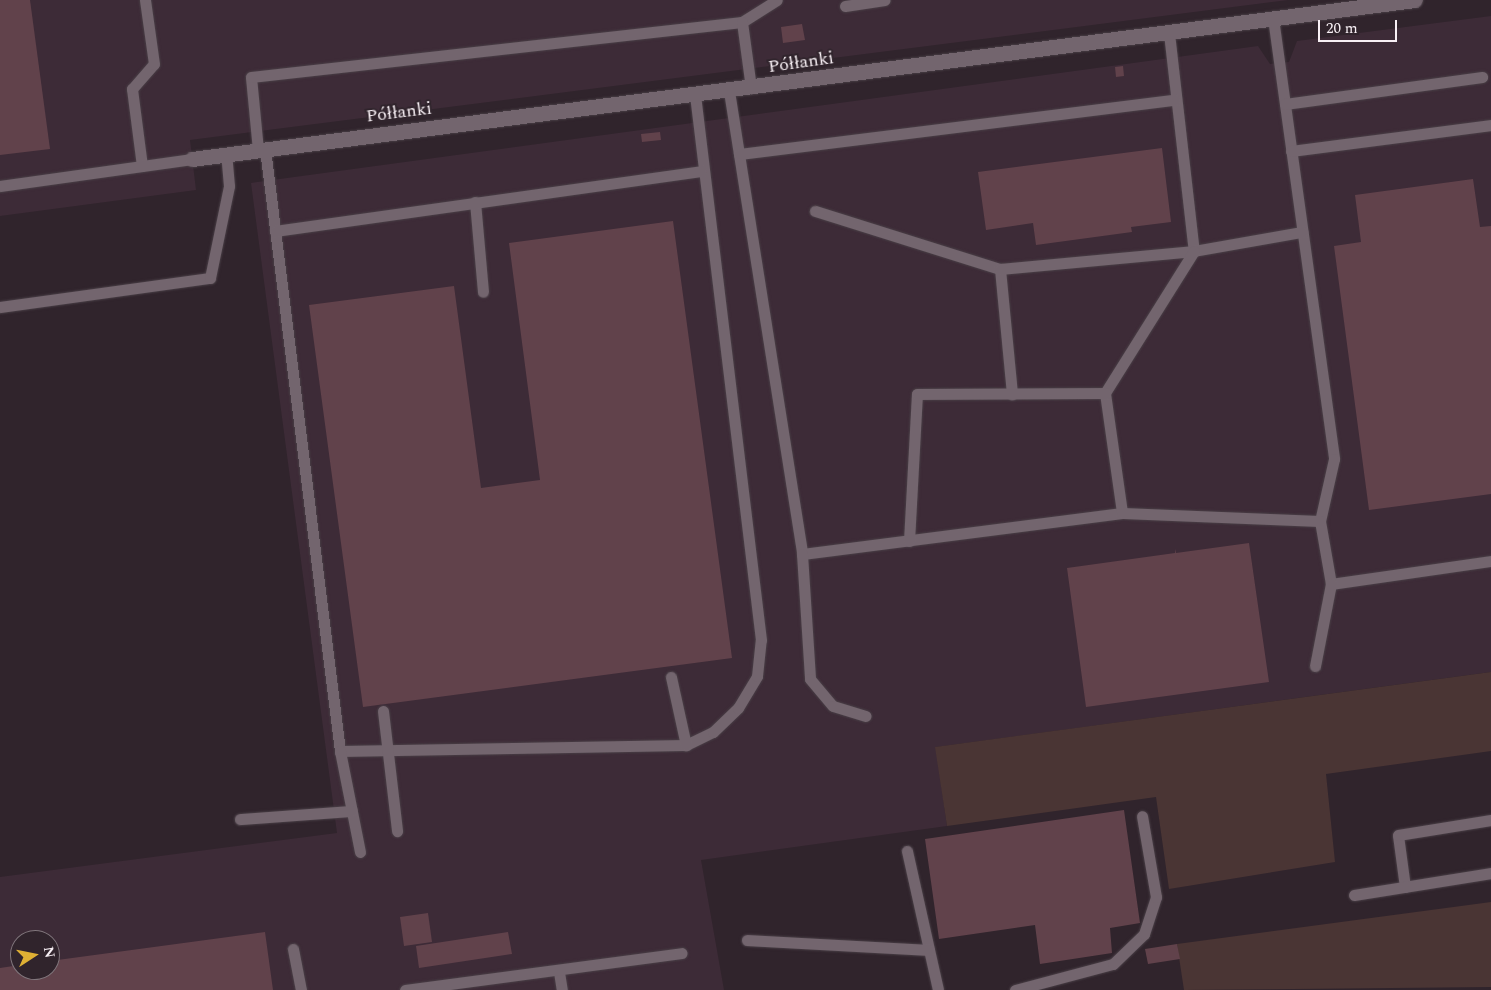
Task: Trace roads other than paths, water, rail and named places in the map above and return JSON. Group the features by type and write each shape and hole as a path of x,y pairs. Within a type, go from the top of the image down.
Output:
{"street":[{"name":"Półłanki","path":"192,159 730,91 1415,0"}],"lane":[{"path":"142,166 132,89 154,64 145,0"},
{"path":"360,852 340,751 275,231 251,77 742,22 777,0"},
{"path":"845,6 885,0"},
{"path":"1273,18 1334,459 1320,521 1331,584 1315,666"},
{"path":"742,22 751,88"},
{"path":"1122,513 1105,394 1194,251 1175,100 1169,33"},
{"path":"1285,104 1482,77"},
{"path":"730,91 802,554 810,679 834,706 866,716"},
{"path":"340,751 686,745 712,732 738,708 757,676 761,640 701,171 694,95"},
{"path":"740,154 1175,100"},
{"path":"1291,151 1491,126"},
{"path":"0,307 210,278 229,186 226,154"},
{"path":"0,186 192,159"},
{"path":"275,231 701,171"},
{"path":"475,202 483,292"},
{"path":"815,211 1000,269 1194,251 1302,232"},
{"path":"1000,269 1012,394"},
{"path":"909,540 916,394 1105,394"},
{"path":"802,554 1122,513 1320,521"},
{"path":"1331,584 1491,561"},
{"path":"672,677 686,745"},
{"path":"383,711 397,831"},
{"path":"240,820 352,811"},
{"path":"1015,990 1113,964 1144,934 1156,897 1142,816"},
{"path":"1405,887 1398,835 1491,820"},
{"path":"907,851 938,990"},
{"path":"1354,895 1491,873"},
{"path":"747,940 929,950"},
{"path":"293,949 301,990"},
{"path":"405,990 559,972 682,953"},
{"path":"559,972 562,990"}]}
